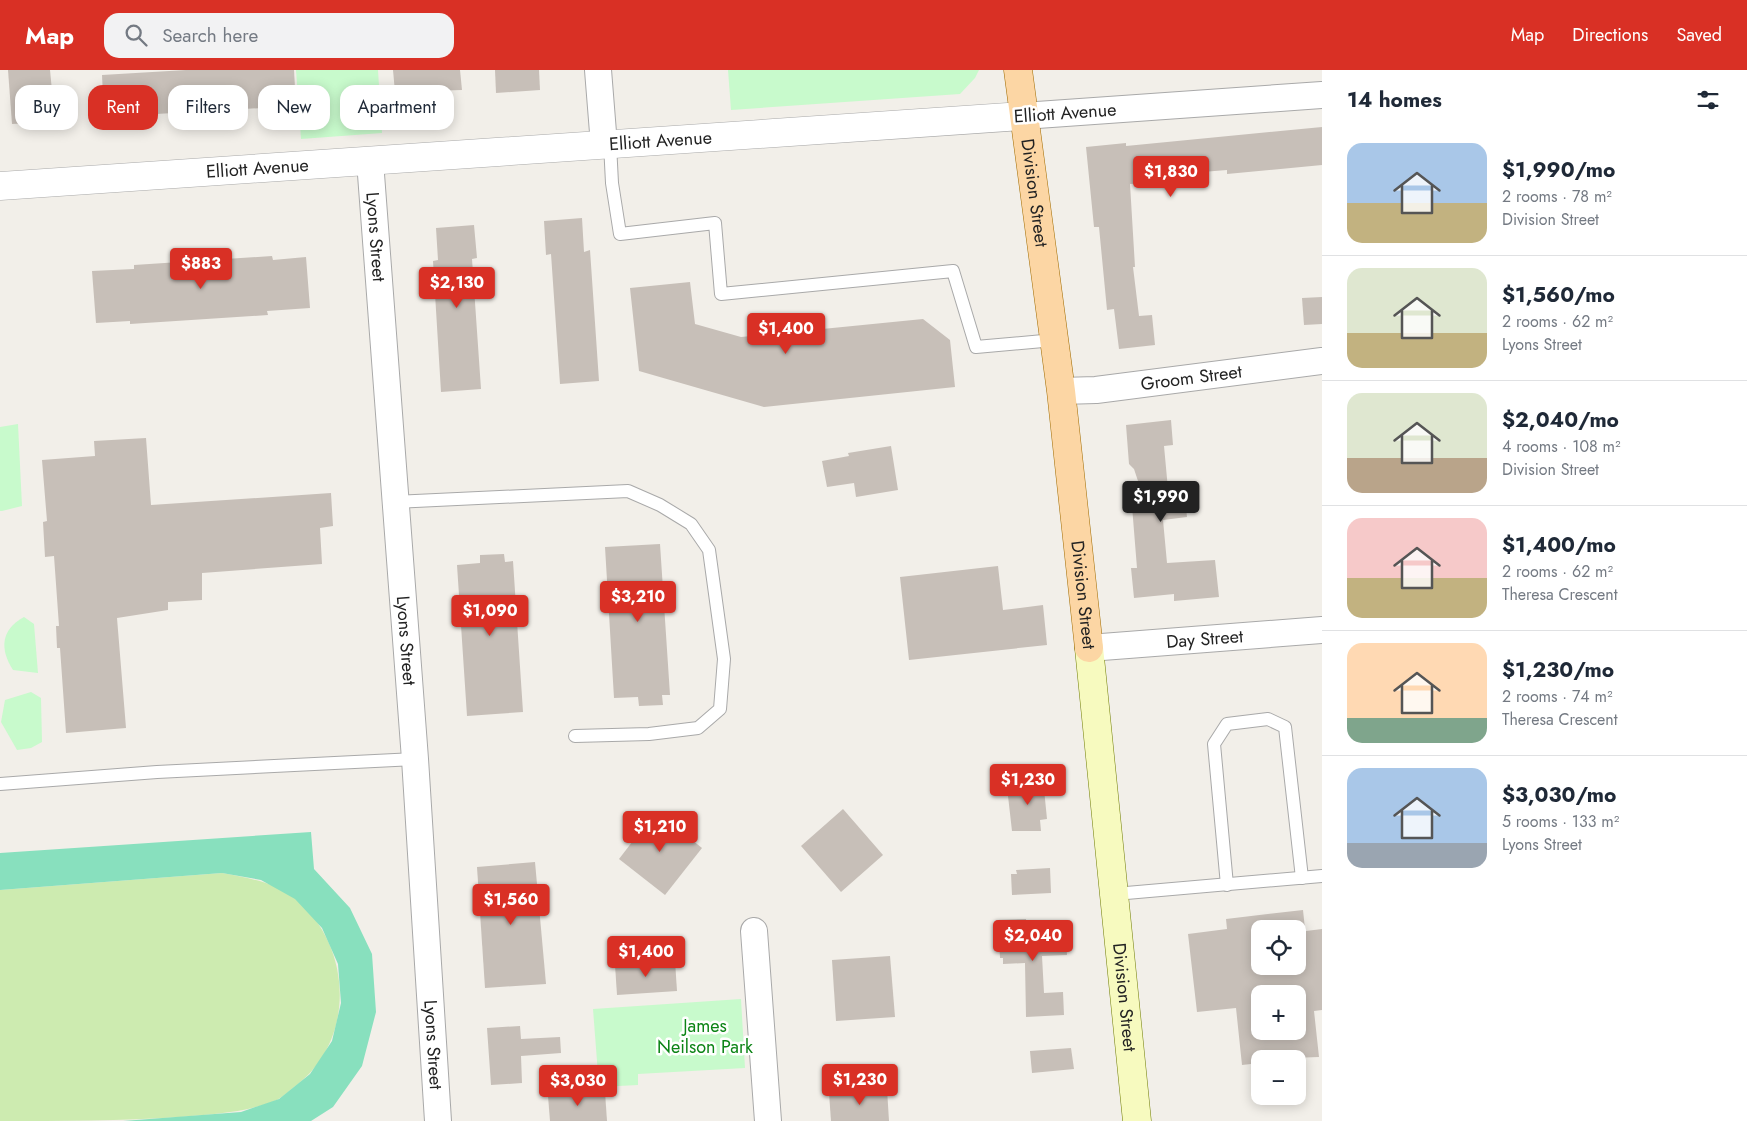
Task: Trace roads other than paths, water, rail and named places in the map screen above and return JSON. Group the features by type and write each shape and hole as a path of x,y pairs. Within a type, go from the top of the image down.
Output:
{"main road":[{"name":"Division Street","path":"1018,70 1022,116 1060,391 1115,894 1137,1121"}],"street":[{"path":"598,70 607,145"},
{"name":"Elliott Avenue","path":"0,186 370,162 1322,94"},
{"name":"Lyons Street","path":"370,162 394,502 415,759 438,1121"},
{"name":"Groom Street","path":"1060,391 1096,390 1322,362"},
{"name":"Day Street","path":"1089,648 1322,630"},
{"path":"754,930 768,1121"}],"lane":[{"path":"607,145 620,234 715,223 721,294 953,271 976,347 1054,340"},
{"path":"394,502 628,491 660,505 691,524 709,550 724,658 720,709 698,728 649,734 575,736"},
{"path":"1227,886 1214,744 1227,724 1268,719 1285,727 1302,878"},
{"path":"0,784 157,772 415,759"},
{"path":"1115,894 1227,886 1322,876"}],"park label":[{"name":"James Neilson Park","path":"705,1036"}]}
